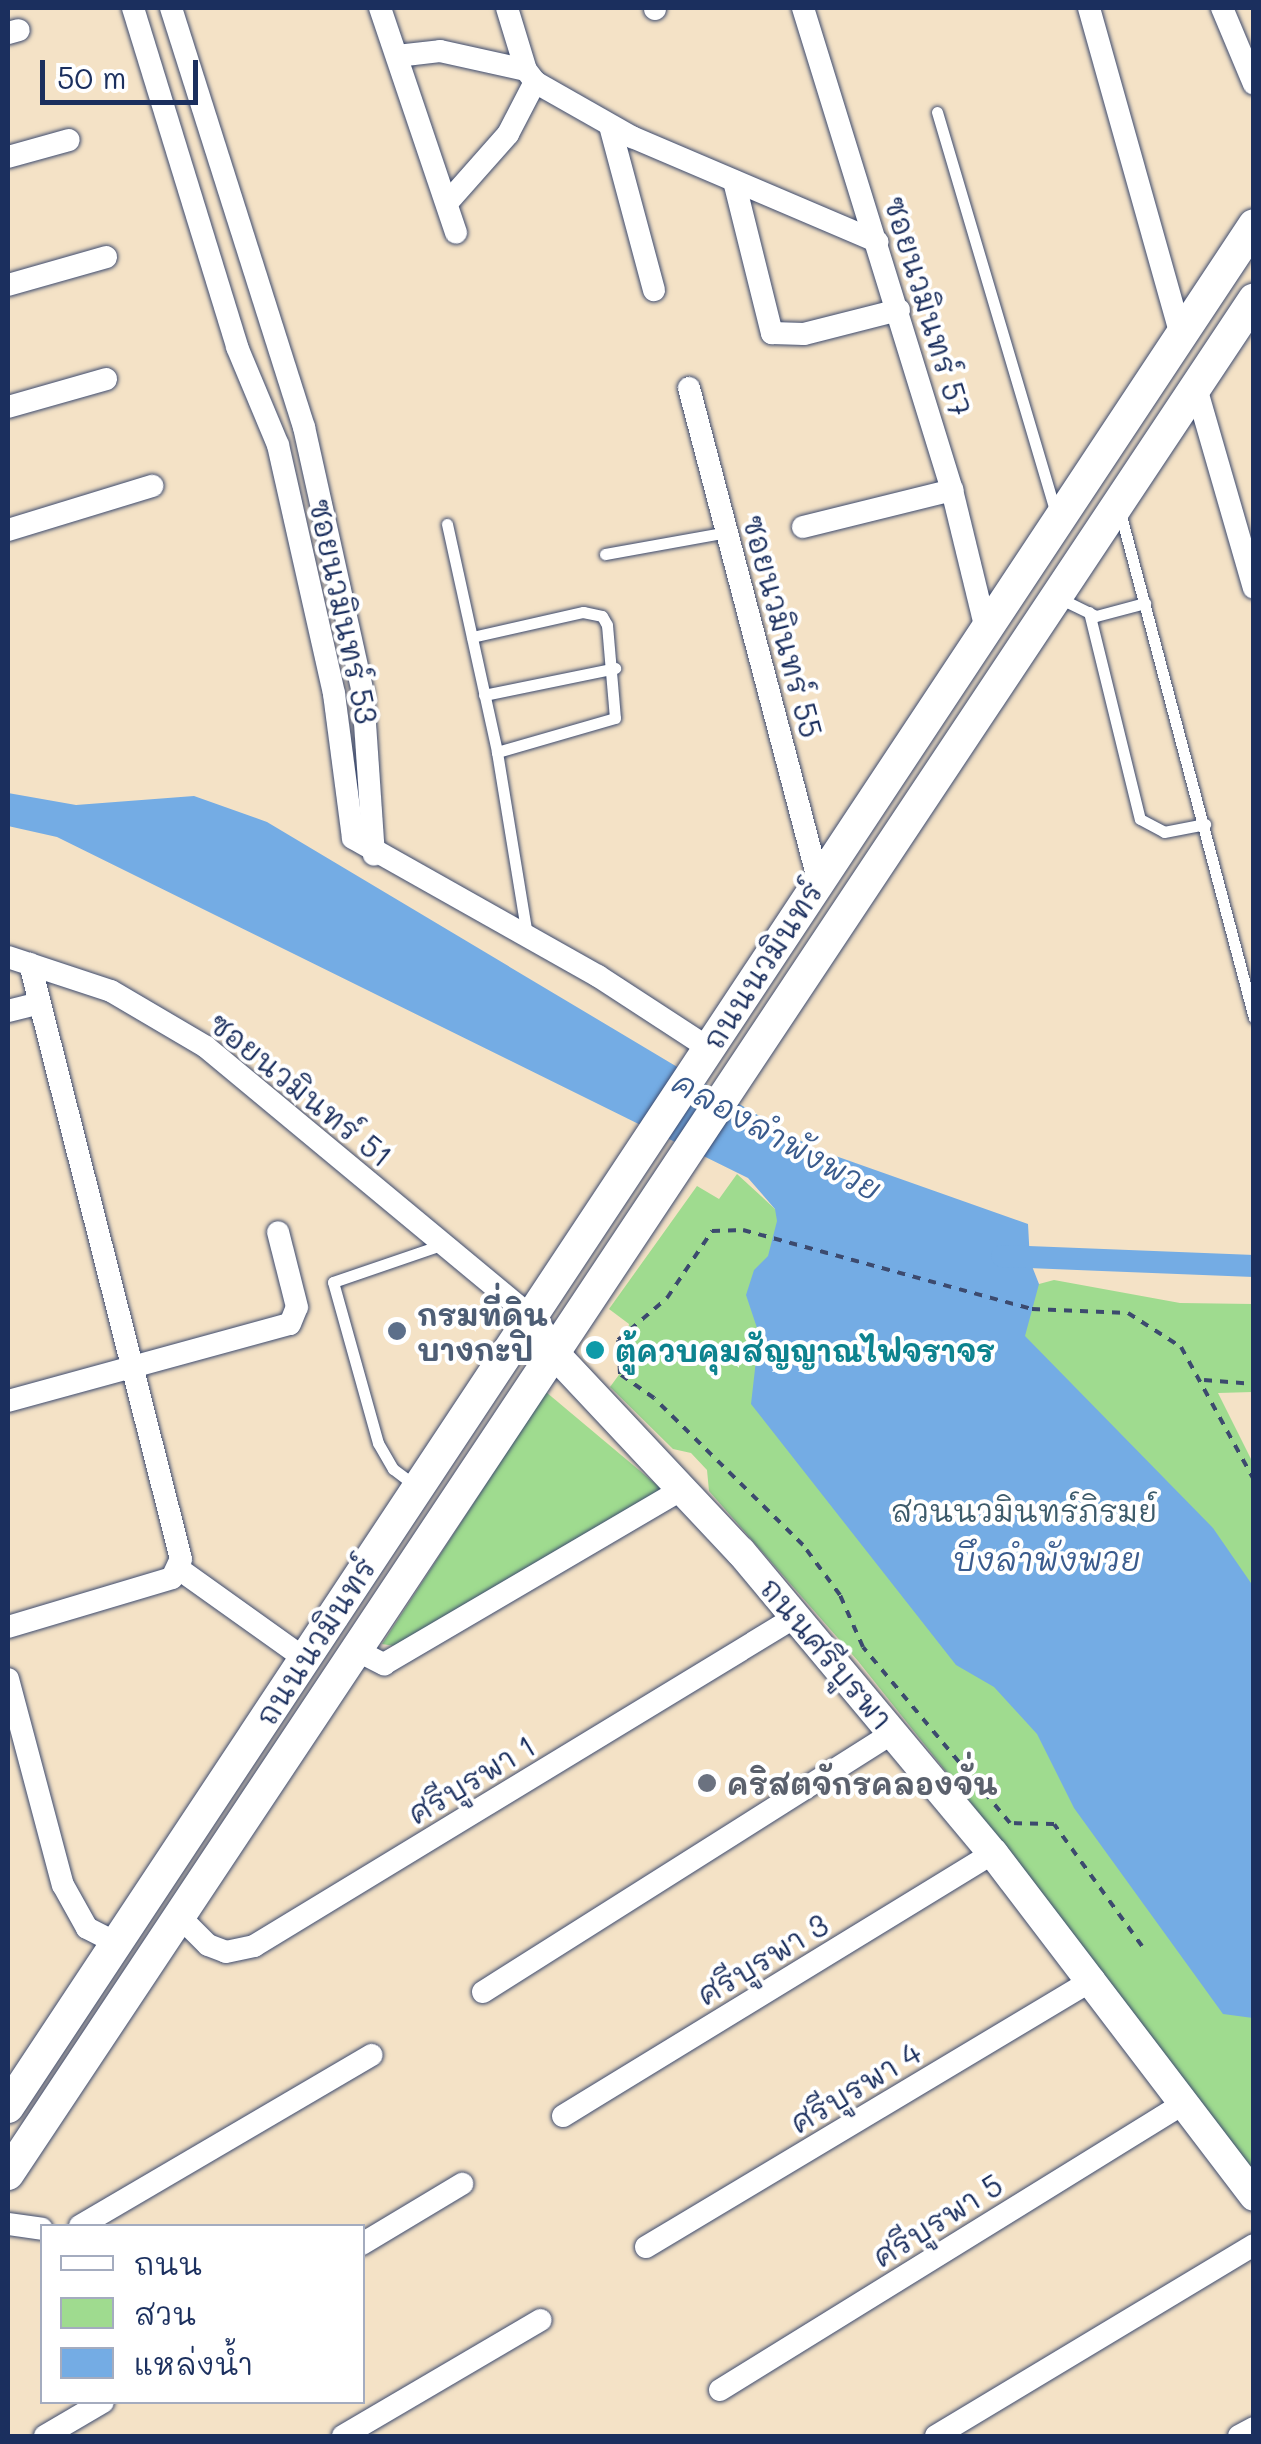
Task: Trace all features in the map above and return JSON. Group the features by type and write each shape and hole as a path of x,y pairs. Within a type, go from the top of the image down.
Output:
{"main road":[{"name":"ถนนนวมินทร์","path":"8,2108 1057,516 1254,225"},
{"name":"ถนนนวมินทร์","path":"8,2174 1052,596 1254,300"}],"street":[{"name":"ซอยนวมินทร์ 53","path":"133,8 236,347 278,446 334,694 347,826 374,855 528,939 700,1058"},
{"path":"171,8 304,426 363,694 374,855"},
{"path":"380,8 456,232"},
{"path":"447,203 508,134 531,76 507,8"},
{"name":"ซอยนวมินทร์ 57","path":"803,8 952,490 985,625"},
{"path":"1089,8 1181,335"},
{"path":"1222,8 1236,54 1254,84"},
{"path":"397,56 440,50 531,76 610,126 878,242"},
{"path":"610,126 654,290"},
{"path":"8,158 69,140"},
{"path":"734,180 772,333 804,334 898,310"},
{"path":"8,285 106,257"},
{"path":"8,407 106,379"},
{"path":"1195,384 1254,588"},
{"name":"ซอยนวมินทร์ 55","path":"689,388 818,879"},
{"path":"8,530 152,486"},
{"path":"803,527 952,490"},
{"path":"19,961 39,1003 179,1569 304,1658"},
{"name":"ซอยนวมินทร์ 51","path":"19,961 111,991 206,1048 529,1314"},
{"path":"8,1011 39,1003"},
{"path":"8,1401 290,1324 297,1307 278,1232"},
{"name":"ถนนศรีบูรพา","path":"529,1314 552,1351 684,1488 894,1732 1094,1979 1254,2196"},
{"path":"354,1649 384,1664 684,1488"},
{"path":"8,1627 172,1578 179,1569"},
{"name":"ศรีบูรพา 1","path":"178,1916 208,1944 226,1952 254,1946 797,1616"},
{"path":"8,1679 63,1885 86,1928 116,1943"},
{"path":"484,1992 894,1732"},
{"name":"ศรีบูรพา 3","path":"563,2116 993,1853"},
{"name":"ศรีบูรพา 4","path":"646,2246 1094,1979"},
{"path":"83,2224 372,2054"},
{"name":"ศรีบูรพา 5","path":"720,2390 1186,2102"},
{"path":"365,2242 462,2184"},
{"path":"8,2224 40,2230"},
{"path":"936,2436 1254,2245"},
{"path":"343,2436 541,2320"},
{"path":"45,2436 100,2404"},
{"path":"1239,2436 1254,2428"}],"lane":[{"path":"936,112 1057,516"},
{"path":"1117,499 1254,1018"},
{"path":"447,524 497,752 528,939"},
{"path":"605,554 726,532"},
{"path":"1052,596 1088,612 1113,616 1146,603"},
{"path":"1088,612 1140,819 1164,832 1205,824"},
{"path":"472,637 593,613 608,625 619,706 610,725 497,752"},
{"path":"484,695 614,668"},
{"path":"417,1487 393,1469 378,1443 333,1282 444,1244"}],"path":[{"path":"1142,1946 1054,1824 1010,1823 862,1647 840,1595 803,1545 654,1398 620,1374 618,1340 667,1298 705,1235 744,1230 1032,1309 1128,1313 1181,1347 1254,1480"},
{"path":"1200,1379 1254,1384"}],"green space":[{"name":"สวนนวมินทร์ภิรมย์","path":"737,1174 775,1209 1039,1284 1054,1280 1180,1303 1253,1304 1253,1392 1218,1393 1254,1465 1253,2176 1030,1877 858,1661 709,1491 707,1470 691,1453 673,1449 610,1387 621,1372 629,1324 609,1309 697,1186 719,1199"},
{"path":"546,1392 664,1491 401,1647 382,1644"}],"water":[{"name":"บึงลำพังพวย","path":"8,793 76,805 194,796 267,822 813,1148 1028,1224 1030,1261 1039,1284 1025,1336 1213,1528 1253,1586 1253,2018 1223,2014 1074,1808 1037,1734 994,1687 956,1665 751,1404 759,1334 746,1295 754,1270 768,1256 777,1221 775,1209 748,1178 57,837 8,826"}],"waterway":[{"path":"1002,1256 1254,1266"}],"place":[{"name":"กรมที่ดิน บางกะปิ","path":"397,1331"},
{"name":"ตู้ควบคุมสัญญาณไฟจราจร","path":"595,1350"},
{"name":"คริสตจักรคลองจั่น","path":"707,1783"}],"water label":[{"name":"คลองลำพังพวย","path":"777,1135"}]}
